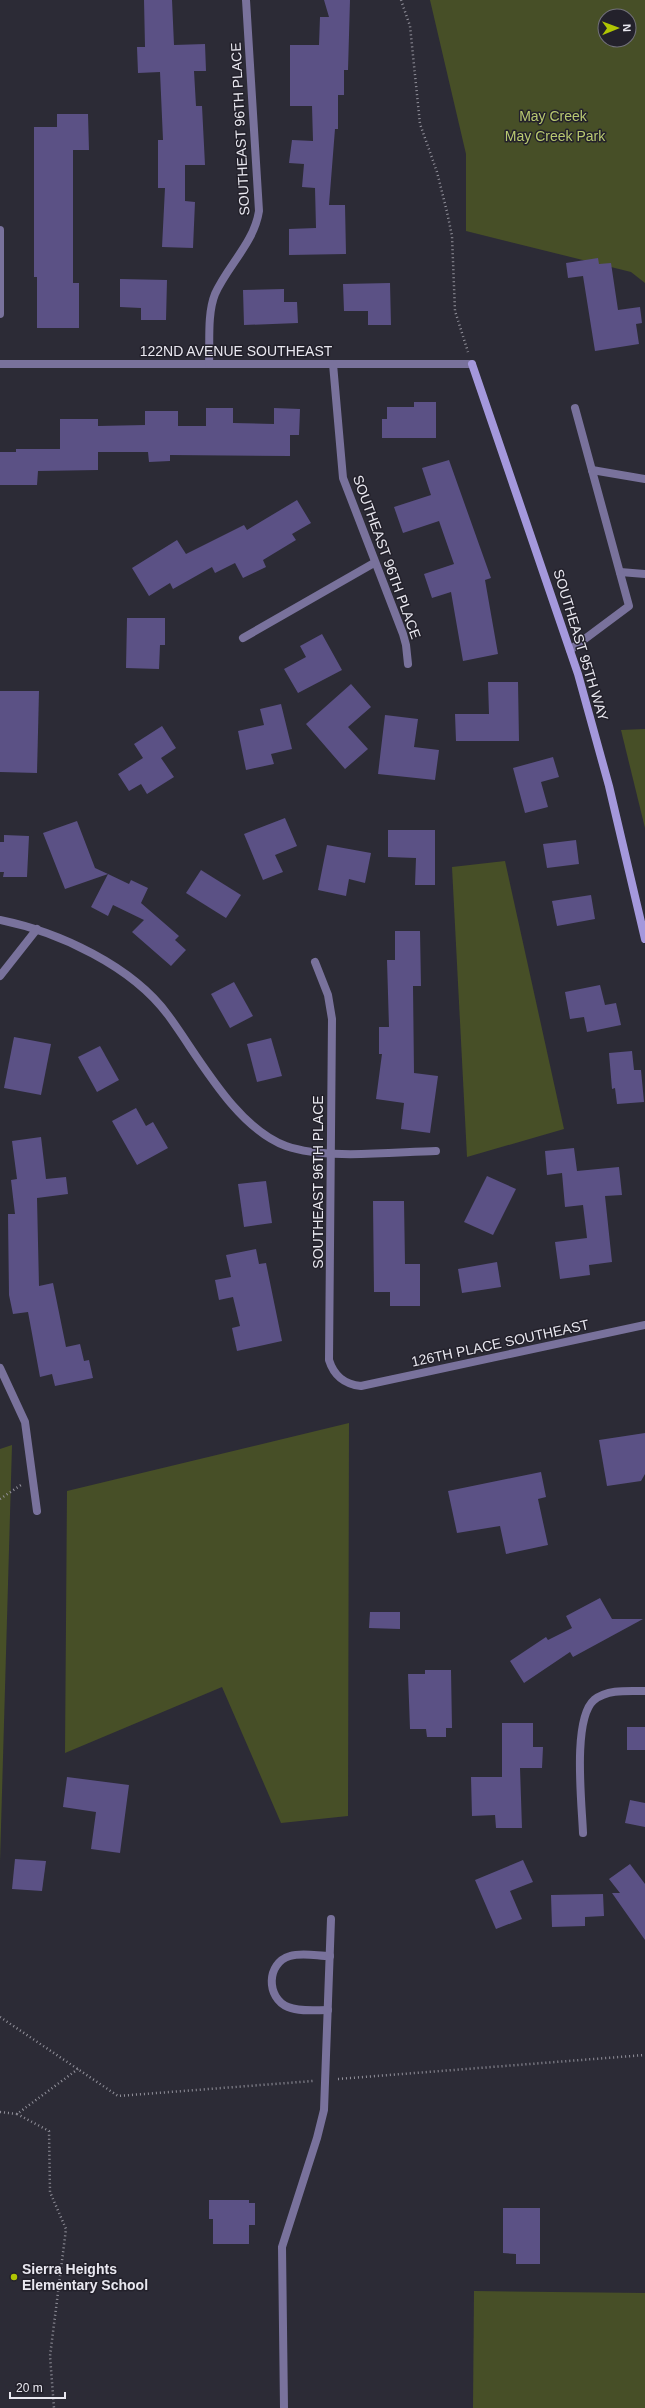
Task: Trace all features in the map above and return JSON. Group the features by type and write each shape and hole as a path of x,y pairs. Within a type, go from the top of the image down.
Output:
{"street":[{"name":"SOUTHEAST 96TH PLACE","path":"209,364 212,307 215,295 250,239 258,222 260,211 246,0"},
{"path":"0,230 0,314"},
{"name":"122ND AVENUE SOUTHEAST","path":"0,364 472,364"},
{"name":"SOUTHEAST 96TH PLACE","path":"333,364 343,478 374,563 403,634 408,664"},
{"name":"SOUTHEAST 95TH WAY","path":"472,364 570,650 609,786 645,939"},
{"path":"570,650 629,606 575,408"},
{"path":"592,470 645,479"},
{"path":"243,638 374,563"},
{"path":"620,572 645,574"},
{"path":"0,920 37,929 77,946 101,959 147,992 167,1014 214,1083 238,1110 266,1134 285,1145 308,1152 332,1153 436,1151"},
{"path":"0,976 37,929"},
{"name":"SOUTHEAST 96TH PLACE","path":"316,962 328,995 332,1019 329,1360 333,1371 340,1378 350,1385 361,1386"},
{"name":"126TH PLACE SOUTHEAST","path":"361,1386 645,1325"},
{"path":"0,1368 25,1422 37,1511"},
{"path":"583,1833 580,1739 587,1711 594,1701 605,1695 618,1691 645,1691"},
{"path":"284,2408 282,2247 317,2138 324,2110 331,1919"},
{"path":"328,2010 289,2008 276,1998 271,1981 277,1965 290,1956 330,1956"}],"path":[{"path":"401,0 410,26 420,124 437,172 452,236 455,311 472,364"},
{"path":"0,1499 7,1492 33,1478"},
{"path":"17,2114 78,2069"},
{"path":"0,2112 17,2114 49,2131 50,2192 66,2229 50,2356 54,2408"}],"green space":[{"name":"May Creek Park","path":"430,0 645,0 645,283 631,272 466,231 466,154"},
{"path":"645,729 645,828 621,730"},
{"path":"505,861 564,1129 467,1157 452,867"},
{"path":"349,1423 348,1816 281,1823 222,1687 65,1753 67,1491"},
{"path":"12,1445 0,1862 0,1449"},
{"path":"474,2291 645,2293 645,2408 473,2408"}],"building":[{"path":"144,0 172,0 174,45 205,44 206,71 194,71 196,106 202,106 205,165 185,165 185,201 195,202 193,248 162,247 165,188 158,188 158,140 163,140 160,72 138,73 137,47 145,47"},
{"path":"324,0 350,0 348,70 344,70 344,95 338,95 338,129 335,129 329,205 345,205 346,254 289,255 289,229 316,228 315,188 302,187 304,164 289,163 292,140 313,141 312,106 290,106 290,45 319,45 320,17 329,17"},
{"path":"57,114 88,114 89,150 73,150 73,283 79,283 79,328 37,328 37,277 34,277 34,127 57,127"},
{"path":"598,258 599,264 611,263 618,310 640,307 642,323 636,324 639,344 595,351 583,276 568,278 566,263"},
{"path":"120,279 167,280 166,320 141,320 141,308 120,307"},
{"path":"390,283 391,325 368,325 368,311 344,311 343,284"},
{"path":"284,289 284,302 297,302 298,323 244,325 243,290"},
{"path":"414,402 436,402 436,438 382,438 382,419 387,419 387,407 414,407"},
{"path":"206,408 233,408 233,423 274,424 274,408 300,409 299,435 290,435 290,456 170,455 170,461 149,462 148,452 98,452 98,470 38,471 37,485 0,485 0,452 16,452 16,449 60,449 60,419 98,419 98,426 145,425 145,411 178,411 178,426 206,426"},
{"path":"449,460 491,578 485,580 498,654 463,661 451,592 432,598 424,574 454,564 439,521 403,533 394,507 431,495 422,468"},
{"path":"297,500 311,523 292,534 296,540 263,560 266,567 243,578 235,563 215,573 212,567 173,589 170,583 149,596 132,568 177,540 186,554 244,525 247,530"},
{"path":"127,618 165,618 165,645 160,645 159,669 126,668"},
{"path":"322,634 342,670 298,693 284,669 306,657 300,646"},
{"path":"488,682 518,682 519,741 456,741 455,714 489,714"},
{"path":"351,684 371,707 348,727 368,749 345,769 306,724"},
{"path":"0,691 39,691 37,773 0,772"},
{"path":"281,704 292,749 271,754 274,764 246,770 238,731 264,725 260,709"},
{"path":"385,715 418,719 414,747 439,750 435,780 378,774"},
{"path":"162,726 176,748 161,758 174,777 147,794 141,784 129,791 118,774 143,758 134,744"},
{"path":"553,757 559,777 541,782 548,807 525,813 513,768"},
{"path":"285,818 297,846 275,855 283,872 263,880 244,834"},
{"path":"77,821 95,868 108,874 65,889 43,833"},
{"path":"388,830 435,830 435,885 415,885 416,858 388,857"},
{"path":"4,835 29,836 27,877 3,877 4,872 0,872 0,842 4,842"},
{"path":"576,840 579,864 547,868 543,844"},
{"path":"327,845 371,853 365,883 349,879 346,896 318,890"},
{"path":"201,870 241,895 226,918 186,893"},
{"path":"108,874 129,884 131,880 148,888 141,903 179,936 175,940 186,950 171,966 132,932 144,920 113,905 108,916 91,907"},
{"path":"591,895 595,919 557,926 552,901"},
{"path":"395,931 420,931 421,986 413,986 414,1073 438,1076 430,1133 401,1129 404,1103 376,1099 382,1054 379,1054 379,1027 389,1027 387,960 395,960"},
{"path":"234,982 253,1016 230,1028 211,994"},
{"path":"600,985 605,1005 616,1003 621,1025 587,1032 584,1017 570,1019 565,992"},
{"path":"14,1037 51,1044 41,1095 4,1088"},
{"path":"271,1038 282,1076 257,1082 247,1044"},
{"path":"100,1046 119,1080 97,1092 78,1057"},
{"path":"632,1051 634,1070 641,1070 644,1102 617,1104 615,1088 612,1089 609,1053"},
{"path":"136,1108 146,1126 153,1122 168,1148 137,1165 112,1121"},
{"path":"41,1137 46,1179 66,1177 68,1194 37,1198 39,1286 53,1283 66,1347 80,1344 84,1361 89,1360 93,1378 55,1386 52,1374 40,1377 28,1312 13,1314 9,1295 8,1214 15,1214 11,1180 17,1179 12,1141"},
{"path":"574,1148 577,1171 619,1167 622,1195 605,1196 612,1262 589,1265 590,1275 560,1279 555,1242 587,1238 583,1205 565,1207 562,1173 547,1175 545,1151"},
{"path":"487,1176 516,1189 493,1235 464,1222"},
{"path":"266,1181 272,1223 244,1227 238,1184"},
{"path":"373,1201 404,1201 405,1264 420,1264 420,1306 390,1306 390,1292 374,1292"},
{"path":"256,1249 259,1264 266,1263 282,1341 237,1351 232,1328 240,1326 233,1297 219,1300 215,1280 231,1277 226,1255"},
{"path":"497,1262 501,1287 462,1293 458,1269"},
{"path":"645,1433 645,1474 641,1481 607,1486 599,1440"},
{"path":"541,1472 546,1497 538,1499 548,1545 506,1554 500,1526 457,1533 448,1491"},
{"path":"600,1598 612,1619 643,1619 573,1657 570,1652 524,1683 510,1661 546,1637 548,1640 572,1628 566,1616"},
{"path":"370,1612 400,1612 400,1629 369,1628"},
{"path":"425,1670 451,1670 452,1728 446,1728 446,1737 427,1737 426,1729 410,1729 408,1674 425,1674"},
{"path":"502,1723 533,1723 533,1747 543,1747 542,1768 520,1768 522,1828 496,1828 495,1815 472,1816 471,1777 502,1777"},
{"path":"627,1727 645,1727 645,1750 627,1750"},
{"path":"67,1777 129,1785 120,1853 91,1849 96,1812 63,1807"},
{"path":"630,1800 645,1803 645,1827 625,1823"},
{"path":"15,1859 46,1861 42,1891 12,1889"},
{"path":"523,1860 533,1882 510,1891 522,1919 496,1929 475,1880"},
{"path":"630,1864 645,1884 645,1940 612,1893 620,1893 609,1879"},
{"path":"603,1894 604,1916 585,1917 585,1926 552,1927 551,1895"},
{"path":"209,2200 249,2200 249,2203 255,2203 255,2225 249,2225 249,2244 213,2244 213,2219 209,2219"},
{"path":"503,2208 540,2208 540,2264 516,2264 516,2254 503,2253"}],"place":[{"name":"Sierra Heights Elementary School","path":"14,2277"}],"park label":[{"name":"May Creek","path":"553,116"}]}
